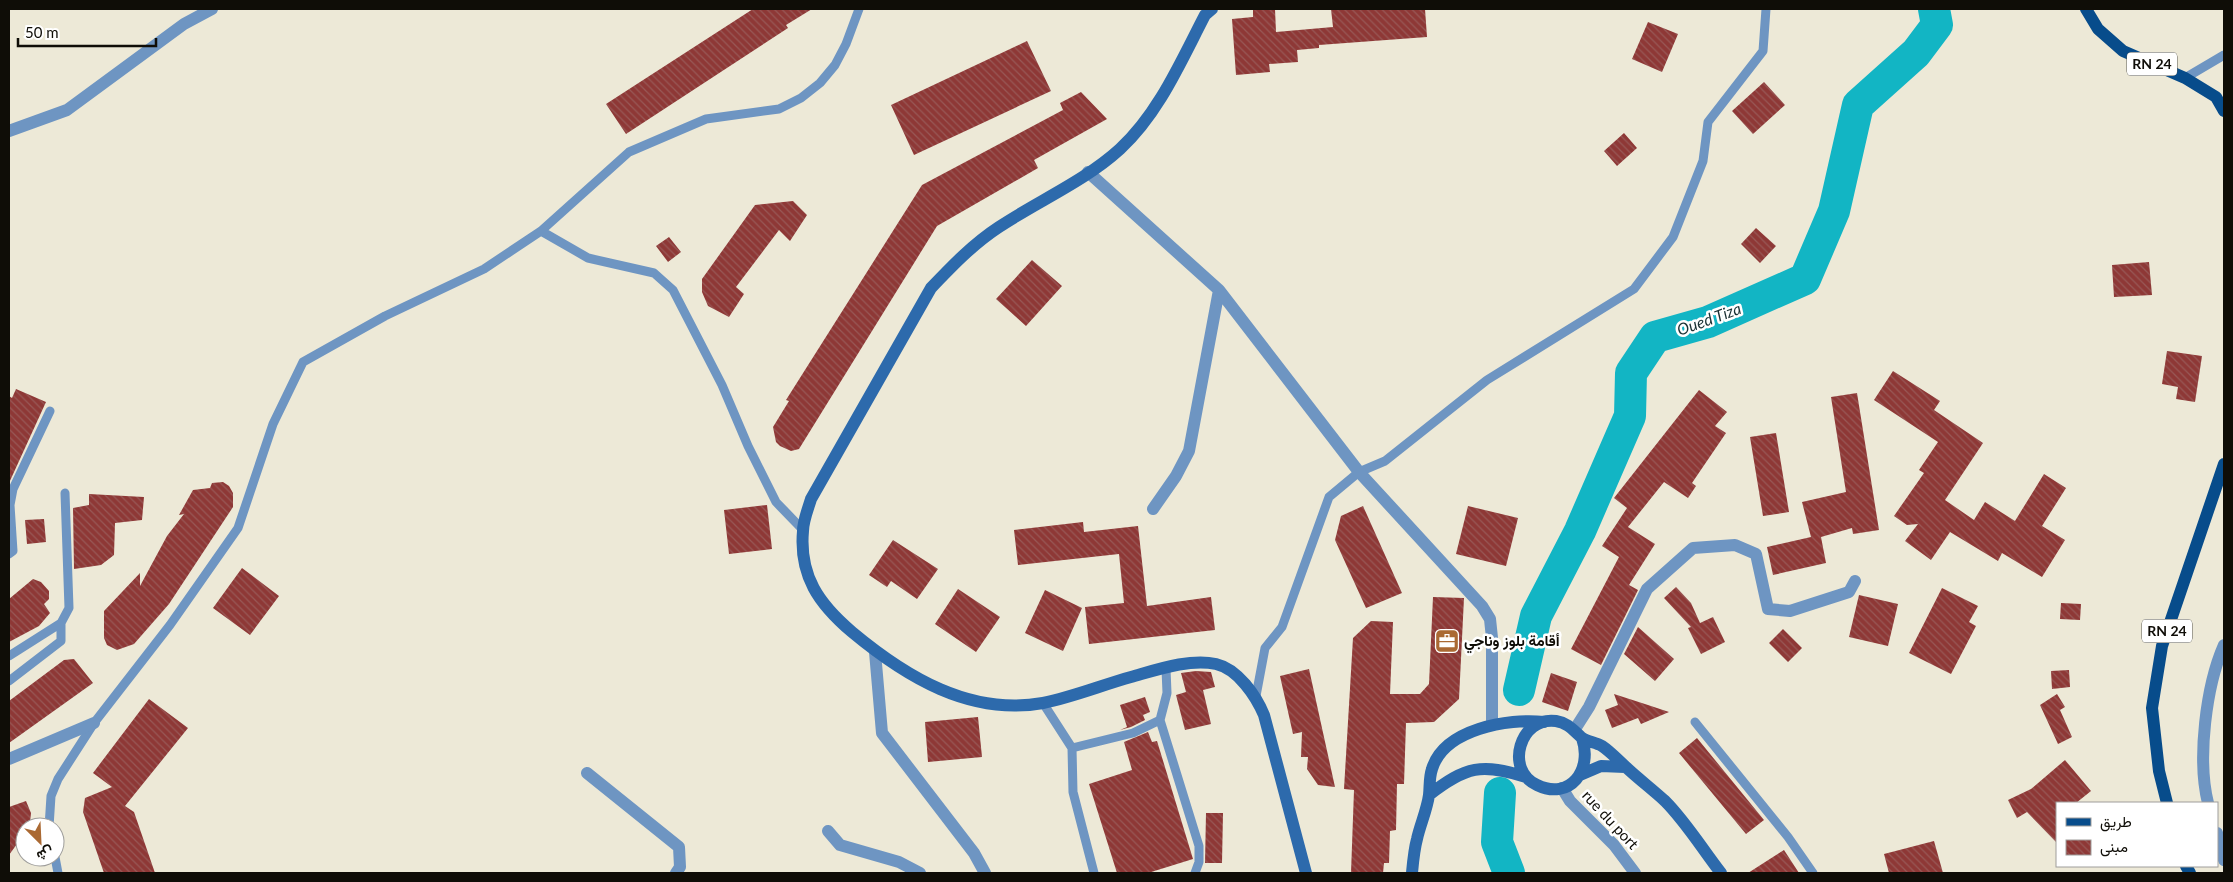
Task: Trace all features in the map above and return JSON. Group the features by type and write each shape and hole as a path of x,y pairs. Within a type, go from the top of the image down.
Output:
{"main road":[{"path":"1212,9 1205,15 1172,79 1145,122 1120,150 997,228 958,260 931,288 811,498 802,530 804,559 811,587 838,620 875,652 925,684 967,700 1000,706 1043,703 1166,668 1194,663 1217,664 1234,675 1256,696 1264,715 1306,873"},
{"name":"RN 24","path":"2086,9 2098,29 2123,51 2185,78 2216,97 2224,111"},
{"name":"RN 24","path":"2167,802 2159,771 2152,708 2162,646 2224,464"},
{"path":"1412,873 1416,842 1429,795 1428,785 1432,767 1439,755 1449,745 1467,734 1492,725 1524,720 1555,721 1601,745 1666,802 1721,873"},
{"path":"1526,777 1520,765 1518,752 1522,738 1532,728 1544,722"},
{"path":"1578,734 1586,750 1586,764 1580,776"},
{"path":"1429,795 1445,782 1468,770 1484,767 1526,777 1543,788 1562,788 1580,776 1601,766 1625,766"}],"street":[{"path":"9,131 67,110 184,24 212,9"},
{"path":"1088,172 1219,290 1358,472 1482,606 1490,619 1492,725"},
{"path":"1153,509 1176,476 1188,451 1219,290"},
{"path":"1578,734 1589,707 1647,589 1693,548 1735,545 1756,554 1768,609 1790,611 1849,592 1855,581"},
{"path":"2208,802 2203,734 2218,658 2224,644"},
{"path":"875,652 882,733 974,853 985,873"},
{"path":"9,759 94,723"},
{"path":"587,773 679,847 680,867 676,873"},
{"name":"rue du port","path":"1562,788 1570,802 1614,845 1635,873"},
{"path":"828,831 840,845 899,862 920,873"},
{"path":"2218,837 2224,860"}],"lane":[{"path":"50,817 51,796 58,779 94,723 170,625 238,528 273,424 303,362 385,316 484,269 541,231 628,152 706,119 779,108 801,98 820,83 835,65 846,44 859,9"},
{"path":"1256,696 1265,648 1282,627 1329,497 1358,472 1385,461 1487,380 1634,289 1673,237 1703,161 1708,122 1763,51 1766,9"},
{"path":"2185,78 2224,55"},
{"path":"541,231 588,258 654,273 673,290 722,385 748,446 776,502 802,530"},
{"path":"9,554 13,551 10,506 13,489 50,411"},
{"path":"9,681 61,641 61,623 69,608 65,493"},
{"path":"9,656 61,623"},
{"path":"1166,668 1167,692 1160,720 1199,846 1199,862 1194,873"},
{"path":"1043,703 1072,748 1073,792 1094,873"},
{"path":"1072,748 1133,733 1160,720"},
{"path":"1695,722 1788,838 1813,873"}],"building":[{"path":"753,9 812,9 786,25 788,28 626,134 606,104"},
{"path":"1253,9 1275,9 1276,32 1333,27 1331,9 1425,9 1427,37 1319,45 1319,48 1297,50 1298,62 1269,64 1270,72 1236,75 1232,19 1253,17"},
{"path":"1648,22 1678,34 1662,72 1632,59"},
{"path":"1027,41 1051,91 914,155 891,105"},
{"path":"1764,82 1785,105 1753,134 1732,111"},
{"path":"1081,92 1107,119 1034,160 1038,168 937,226 799,449 791,451 780,446 776,442 773,427 789,401 786,400 922,185 1063,110 1060,103"},
{"path":"1624,133 1637,148 1617,166 1604,151"},
{"path":"793,201 807,215 790,241 779,230 736,287 744,294 729,317 708,306 702,292 702,279 755,205"},
{"path":"1756,228 1776,246 1760,263 1741,244"},
{"path":"669,237 681,252 668,262 656,246"},
{"path":"1032,260 1062,286 1026,326 996,299"},
{"path":"2149,262 2152,295 2114,297 2112,265"},
{"path":"2167,351 2202,356 2195,402 2176,399 2178,387 2162,384"},
{"path":"1893,371 1940,401 1934,410 1983,443 1945,500 1974,520 1985,502 2015,521 2044,474 2066,488 2042,526 2065,540 2042,577 2002,553 1998,561 1950,532 1931,560 1905,541 1918,524 1907,525 1894,516 1924,473 1919,470 1938,442 1874,400"},
{"path":"16,389 46,402 9,483 9,396 12,398"},
{"path":"1699,390 1727,412 1715,426 1726,433 1692,483 1696,486 1688,498 1664,482 1628,527 1655,544 1629,585 1638,590 1601,665 1571,649 1619,557 1602,546 1627,508 1614,498"},
{"path":"1857,393 1879,530 1853,534 1852,528 1821,537 1826,563 1773,575 1767,547 1811,537 1802,502 1846,492 1831,397"},
{"path":"1776,433 1789,512 1763,516 1750,437"},
{"path":"223,482 229,486 233,493 233,507 169,604 134,644 117,650 107,645 104,638 104,611 140,573 140,586 167,536 184,514 179,515 193,490 210,488 212,483"},
{"path":"89,494 144,497 142,520 115,523 114,555 101,565 74,569 73,508 89,505"},
{"path":"767,505 772,549 729,554 724,510"},
{"path":"1363,506 1402,593 1366,608 1335,540 1341,516"},
{"path":"1468,506 1518,518 1506,566 1456,554"},
{"path":"44,519 46,542 27,544 25,520"},
{"path":"1083,522 1084,532 1138,526 1147,606 1211,597 1215,630 1089,644 1085,607 1124,603 1119,554 1018,565 1014,530"},
{"path":"893,540 938,569 917,599 891,581 887,587 869,575"},
{"path":"242,568 279,596 250,635 213,608"},
{"path":"33,579 41,582 49,591 49,599 44,604 50,613 39,626 9,642 9,599"},
{"path":"1676,587 1691,603 1700,623 1713,617 1725,642 1701,654 1688,628 1691,627 1664,598"},
{"path":"1942,588 1978,606 1969,622 1976,626 1951,674 1909,653"},
{"path":"958,589 1000,617 976,652 935,624"},
{"path":"1045,590 1082,608 1063,651 1025,633"},
{"path":"1859,595 1898,604 1888,646 1849,637"},
{"path":"1433,597 1464,598 1459,699 1434,722 1406,723 1404,784 1397,784 1396,830 1390,831 1389,863 1384,863 1383,873 1351,873 1354,790 1344,789 1353,638 1371,621 1393,622 1390,694 1420,694 1429,684"},
{"path":"2061,603 2081,604 2080,620 2060,619"},
{"path":"1638,627 1674,659 1655,681 1624,654"},
{"path":"1783,629 1802,648 1788,662 1769,643"},
{"path":"74,659 93,683 9,743 9,701 64,660"},
{"path":"1309,669 1335,787 1318,785 1307,769 1308,757 1301,757 1302,732 1293,734 1280,676"},
{"path":"2069,670 2070,687 2052,689 2051,671"},
{"path":"1211,672 1215,687 1203,690 1211,724 1185,730 1176,695 1186,692 1181,673"},
{"path":"1551,673 1577,682 1568,711 1542,702"},
{"path":"1614,694 1669,712 1641,724 1638,718 1612,728 1605,710 1618,705"},
{"path":"2057,694 2065,707 2060,710 2072,737 2058,744 2040,705"},
{"path":"1145,697 1150,712 1143,715 1145,720 1120,730 1127,727 1120,705"},
{"path":"149,699 188,728 125,806 134,812 155,873 104,873 83,812 85,798 112,787 93,773"},
{"path":"978,717 982,757 928,762 925,722"},
{"path":"1148,732 1152,742 1157,741 1193,859 1148,873 1117,873 1089,784 1132,770 1124,742"},
{"path":"1697,738 1764,820 1746,834 1679,753"},
{"path":"2065,760 2091,791 2077,802 2056,802 2056,842 2027,812 2017,818 2008,800 2031,789"},
{"path":"26,801 31,813 31,817 15,817 15,847 9,855 9,807"},
{"path":"1206,813 1223,813 1222,863 1205,863"},
{"path":"1934,841 1943,873 1889,873 1884,854"},
{"path":"1784,850 1799,873 1748,873"}],"waterway":[{"name":"Oued Tiza","path":"1519,690 1536,616 1580,531 1630,416 1631,373 1655,337 1708,322 1805,279 1834,211 1858,105 1916,53 1937,25 1934,9"},
{"path":"1500,793 1497,842 1509,873"}],"place":[{"name":"أقامة بلوز وناجي","path":"1447,641"}]}
